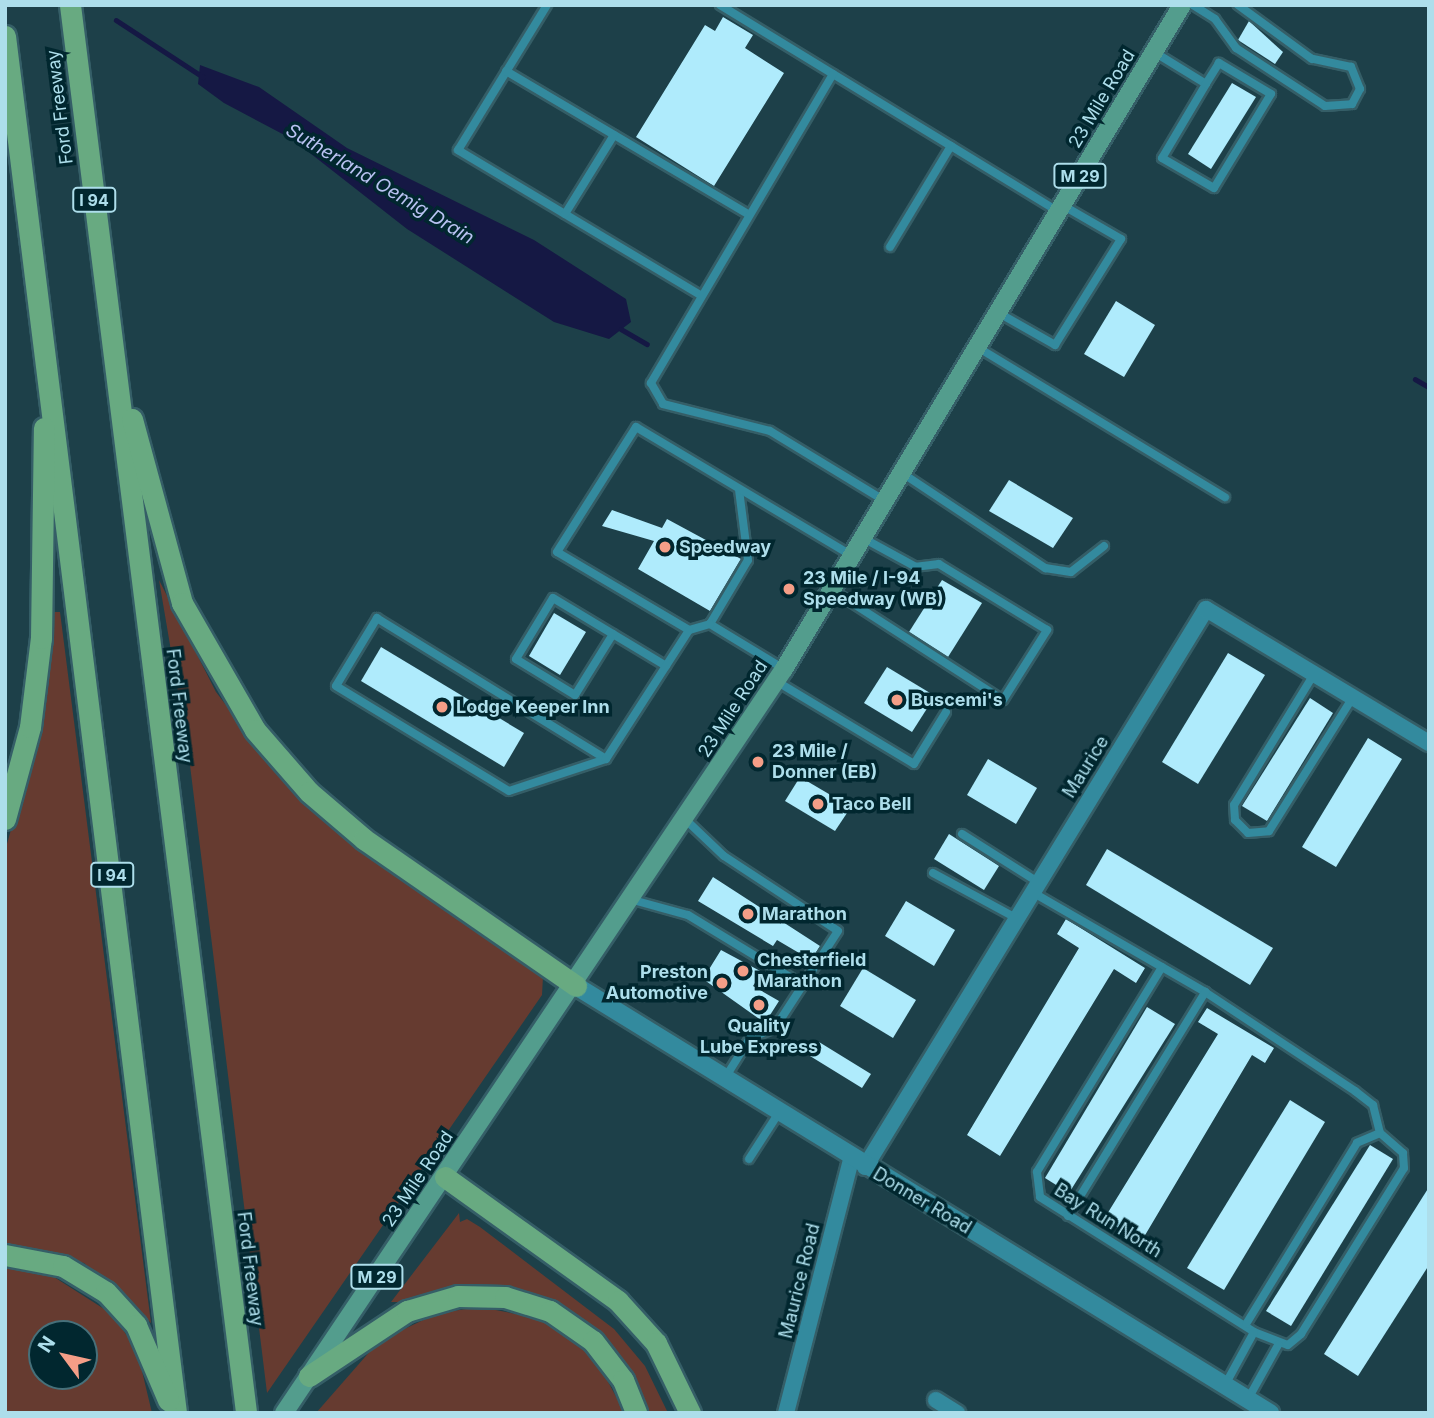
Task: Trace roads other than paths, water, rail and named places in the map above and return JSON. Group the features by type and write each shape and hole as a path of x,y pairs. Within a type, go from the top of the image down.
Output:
{"highway":[{"name":"Ford Freeway","path":"70,5 246,1413"},
{"name":"I 94","path":"5,36 174,1413"},
{"path":"106,307 167,565 234,702 279,760 337,817 576,986"},
{"path":"5,819 30,727 41,638 43,339"},
{"path":"445,1177 625,1308 656,1343 690,1413"},
{"path":"5,1255 63,1266 106,1292 136,1325 174,1413"},
{"path":"309,1376 407,1311 458,1296 505,1297 550,1311 593,1341 623,1380 636,1413"}],"main road":[{"name":"23 Mile Road","path":"288,1407 634,900 780,675 1182,5"}],"street":[{"name":"Maurice","path":"858,1163 1016,919 1206,609 1429,743"},
{"name":"Donner Road","path":"576,986 724,1081 1260,1408"},
{"name":"Maurice Road","path":"786,1413 858,1163"},
{"path":"936,1400 957,1413"}],"lane":[{"path":"547,5 458,150 699,294"},
{"path":"720,5 951,146 1121,239 1055,345 998,312"},
{"path":"1193,5 1215,19 1236,48 1325,106 1352,104 1360,89 1351,66 1312,59 1238,5"},
{"path":"1154,52 1206,84"},
{"path":"1219,63 1271,94 1214,188 1161,158 1206,84 1219,63"},
{"path":"506,71 748,214"},
{"path":"833,74 653,375 657,400 770,431 885,501"},
{"path":"565,214 614,135"},
{"path":"890,247 951,146"},
{"path":"977,347 1225,497"},
{"path":"689,630 557,552 636,427 852,556"},
{"path":"902,473 1045,568 1072,572 1104,546"},
{"path":"606,760 377,618 336,686 509,791 606,760 689,630 710,624 748,561 739,490"},
{"path":"832,590 1003,699 1047,630 939,564 916,567 863,538"},
{"path":"613,634 575,695 516,659 553,598 613,634 666,666"},
{"path":"710,624 780,675 914,764 946,712"},
{"path":"1314,674 1234,805 1235,820 1248,833 1269,831 1353,697"},
{"path":"686,820 724,856 838,931 775,1028 750,1038 724,1081"},
{"path":"962,834 1035,887 1205,992 1373,1105 1380,1133 1399,1146 1404,1168 1301,1335 1278,1345 1260,1408"},
{"path":"933,873 1016,919"},
{"path":"634,900 688,915 803,985"},
{"name":"Bay Run North","path":"1162,967 1037,1172 1040,1197 1278,1345"},
{"path":"1068,1216 1205,992"},
{"path":"749,1158 778,1114"},
{"path":"1246,1324 1357,1143 1380,1133"},
{"path":"1225,1385 1254,1332"}],"water":[{"path":"200,65 259,87 347,148 534,240 626,299 631,322 609,339 554,322 407,229 292,139 224,103 198,84"}],"waterway":[{"name":"Sutherland Oemig Drain","path":"116,20 203,77"},
{"name":"Sutherland Oemig Drain","path":"621,329 647,344"},
{"name":"Sutherland Oemig Drain","path":"1415,379 1429,387"}],"place":[{"name":"Speedway","path":"665,547"},
{"name":"23 Mile / I-94 Speedway (WB)","path":"789,589"},
{"name":"Buscemi's","path":"897,700"},
{"name":"Lodge Keeper Inn","path":"442,707"},
{"name":"23 Mile / Donner (EB)","path":"758,762"},
{"name":"Taco Bell","path":"818,804"},
{"name":"Marathon","path":"748,914"},
{"name":"Chesterfield Marathon","path":"743,971"},
{"name":"Preston Automotive","path":"722,983"},
{"name":"Quality Lube Express","path":"759,1005"}]}
